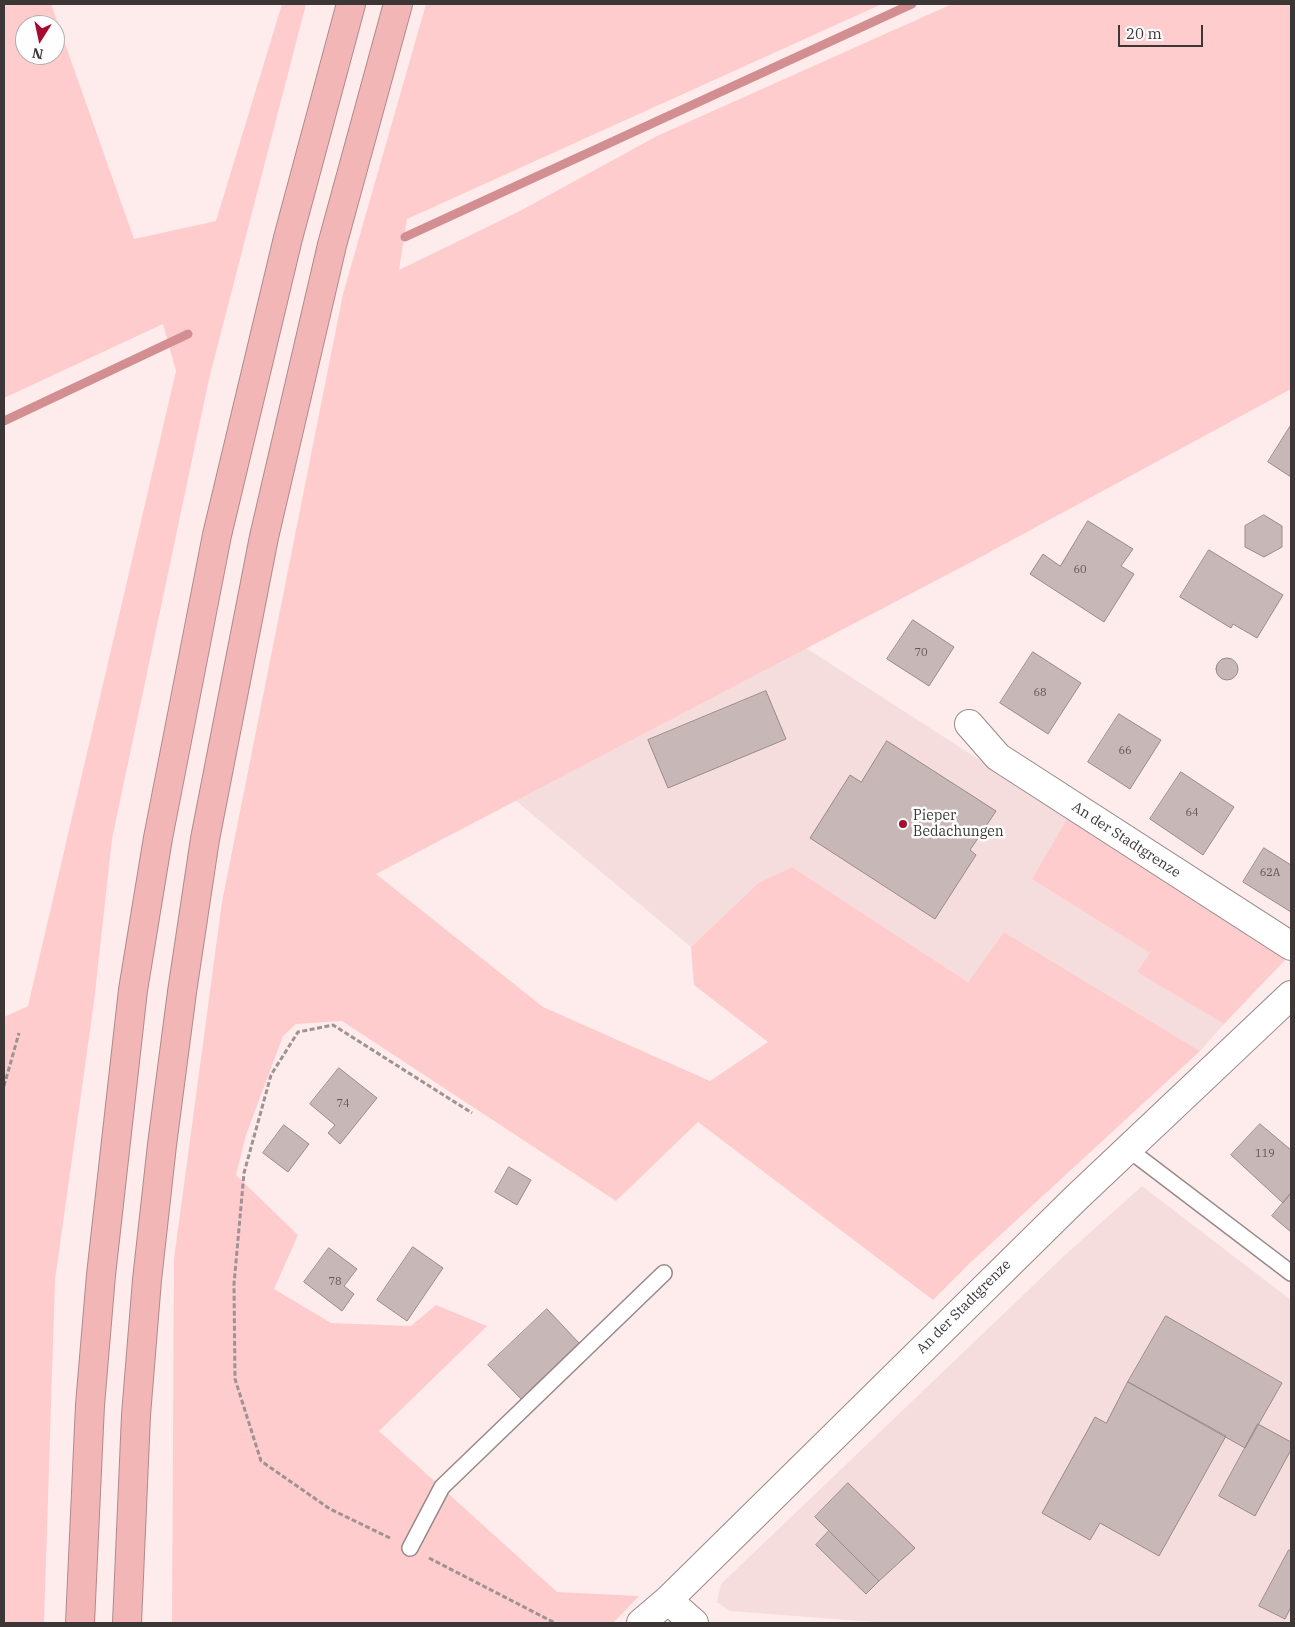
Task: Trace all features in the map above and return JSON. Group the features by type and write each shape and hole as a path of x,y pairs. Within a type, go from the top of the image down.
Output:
{"highway":[{"path":"80,1623 90,1404 101,1274 133,990 157,848 217,535 288,238 350,4"},
{"path":"127,1623 136,1414 147,1280 182,992 205,839 262,546 282,459 332,244 398,4"}],"street":[{"name":"An der Stadtgrenze","path":"969,724 998,757 1291,946"},
{"name":"An der Stadtgrenze","path":"641,1623 668,1600 1075,1199 1291,995"},
{"path":"668,1600 694,1623"}],"lane":[{"path":"1128,1149 1291,1272"},
{"path":"410,1548 442,1487 664,1273"}],"path":[{"path":"472,1113 333,1025 298,1032 271,1075 244,1173 234,1284 235,1379 261,1462 330,1509 555,1623"},
{"path":"4,1086 19,1033"}],"shaded area":[{"path":"4,4 51,4 55,15 15,15 15,65 65,65 65,44 134,239 216,221 282,4 306,4 209,379 112,839 94,1002 55,1280 44,1623 4,1623 4,1017 28,1006 176,371 163,324 4,398"},
{"path":"426,4 882,4 407,219 399,270 518,212 657,136 952,4 1289,4 1291,8 1291,389 977,559 376,874 543,1007 710,1081 768,1042 694,985 691,947 758,883 792,867 968,982 1004,932 1200,1051 970,1263 933,1300 698,1122 616,1201 342,1021 296,1024 283,1036 246,1135 236,1175 298,1235 274,1289 331,1323 411,1326 436,1305 487,1326 379,1431 557,1592 639,1596 613,1623 172,1623 174,1259 222,902 343,294"},
{"path":"806,648 1068,817 1033,879 1151,953 1138,972 1224,1024 1200,1051 1004,932 968,982 792,867 758,883 691,947 515,800"},
{"path":"1068,817 1287,958 1224,1024 1137,972 1150,953 1032,879"},
{"path":"1142,1186 1291,1300 1291,1623 887,1623 730,1611 717,1602 721,1584 1065,1255"}],"building":[{"path":"1291,425 1291,477 1268,462"},
{"path":"1264,515 1282,526 1282,547 1264,557 1245,547 1245,526"},
{"path":"1088,521 1133,549 1121,566 1134,574 1104,622 1030,574 1043,554 1060,566"},
{"path":"1209,550 1283,595 1257,638 1233,624 1231,628 1180,597"},
{"path":"913,620 954,647 929,686 887,659"},
{"path":"1033,652 1081,683 1048,734 1000,703"},
{"path":"1227,658 1235,661 1238,669 1235,677 1227,680 1219,677 1216,669 1219,661"},
{"path":"766,691 786,739 668,788 648,740"},
{"path":"1119,714 1161,740 1130,789 1088,762"},
{"name":"Pieper Bedachungen","path":"887,741 996,811 970,850 976,855 935,919 810,838 850,775 861,782"},
{"path":"1181,772 1234,807 1203,855 1150,819"},
{"path":"1264,848 1291,865 1291,912 1243,882"},
{"path":"339,1068 377,1098 340,1144 328,1133 335,1125 310,1104"},
{"path":"1260,1124 1291,1150 1291,1193 1283,1203 1231,1155"},
{"path":"284,1125 309,1144 288,1172 263,1153"},
{"path":"509,1167 531,1180 517,1205 495,1192"},
{"path":"1291,1193 1291,1232 1272,1216"},
{"path":"413,1247 443,1268 407,1321 377,1300"},
{"path":"329,1248 357,1269 344,1286 354,1294 342,1311 304,1282"},
{"path":"547,1309 579,1343 521,1399 488,1365"},
{"path":"1166,1316 1282,1383 1245,1448 1128,1382"},
{"path":"1128,1382 1226,1436 1159,1556 1100,1523 1090,1540 1042,1513 1095,1417 1106,1423"},
{"path":"1258,1424 1291,1442 1291,1450 1255,1516 1219,1496"},
{"path":"848,1483 915,1548 879,1581 815,1517"},
{"path":"829,1531 879,1581 866,1594 816,1545"},
{"path":"1289,1550 1291,1551 1291,1607 1285,1619 1259,1606"}],"waterway":[{"path":"405,237 912,4"},
{"path":"4,421 188,334"}],"place":[{"name":"Pieper Bedachungen","path":"903,824"}]}
